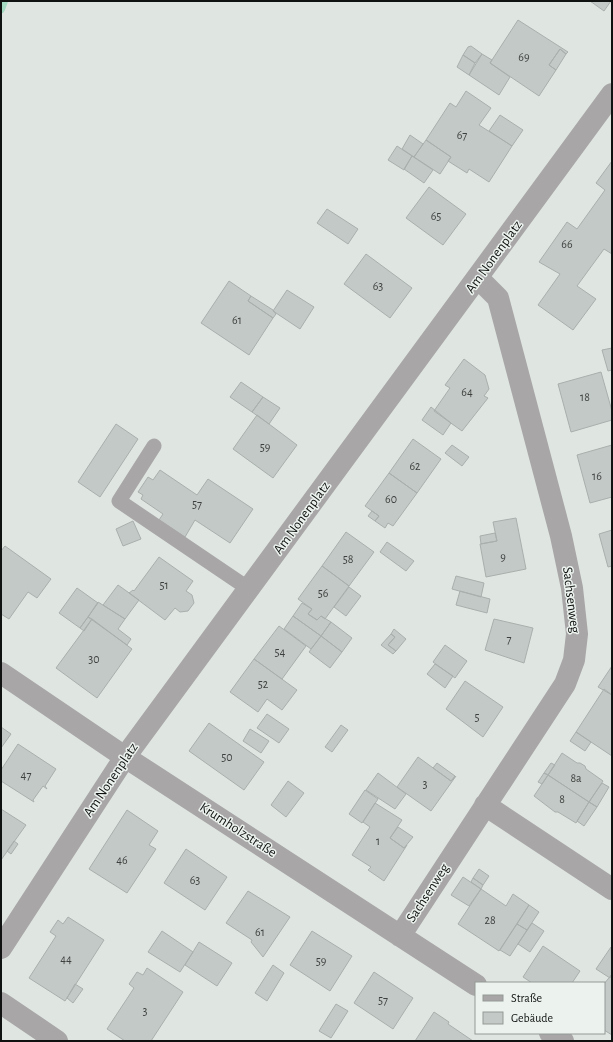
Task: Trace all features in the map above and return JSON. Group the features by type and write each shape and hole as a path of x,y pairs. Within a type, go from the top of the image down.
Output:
{"street":[{"name":"Am Nonenplatz","path":"1,948 125,757 612,94"},
{"name":"Sachsenweg","path":"400,936 565,684 574,660 577,634 572,588 561,536 498,298 478,278"},
{"name":"Krumholzstraße","path":"1,673 125,757 475,984"},
{"path":"485,805 612,889"},
{"path":"1,1004 57,1041"},
{"path":"552,1034 563,1041"}],"lane":[{"path":"154,446 119,501 249,589"}],"building":[{"path":"590,1 611,1 604,11"},
{"path":"518,20 568,52 566,54 560,49 549,65 556,70 539,96 490,63"},
{"path":"471,46 482,54 475,63 463,55 468,47"},
{"path":"560,49 566,54 556,70 549,65"},
{"path":"482,54 492,60 490,63 510,77 499,95 469,75"},
{"path":"463,55 475,63 469,75 457,67"},
{"path":"466,91 491,108 479,125 512,146 489,182 469,169 467,173 448,161 451,157 426,140 450,103 456,107"},
{"path":"500,115 523,130 512,146 489,131"},
{"path":"410,135 423,144 414,157 402,149"},
{"path":"426,140 451,157 440,174 414,157"},
{"path":"397,146 412,156 404,170 388,160"},
{"path":"412,156 433,170 424,183 404,169"},
{"path":"612,161 612,254 604,249 577,286 596,299 573,330 538,305 560,274 539,262 567,222 577,229 605,190 596,183"},
{"path":"429,187 466,214 443,245 406,218"},
{"path":"327,209 358,229 348,244 317,223"},
{"path":"366,254 412,288 390,318 344,284"},
{"path":"229,281 251,296 248,301 273,318 249,355 201,323"},
{"path":"287,290 314,307 300,329 273,311"},
{"path":"251,296 273,310 276,314 273,318 248,301"},
{"path":"612,348 612,370 608,371 602,350"},
{"path":"464,359 485,375 489,389 484,396 488,398 462,431 434,411 450,388 445,385"},
{"path":"601,372 612,411 612,420 571,432 558,384"},
{"path":"241,382 263,397 252,412 230,397"},
{"path":"263,397 280,408 269,424 252,412"},
{"path":"431,407 451,423 443,435 422,420"},
{"path":"257,415 297,445 273,478 233,449"},
{"path":"116,424 138,439 100,497 78,482"},
{"path":"413,439 441,459 417,493 389,473"},
{"path":"452,445 469,457 462,466 445,453"},
{"path":"612,445 612,497 590,503 577,455"},
{"path":"160,470 197,495 208,479 253,509 230,543 195,520 185,537 159,520 163,514 141,499 143,495 138,492 148,477 153,480"},
{"path":"389,473 417,493 393,526 388,523 385,528 375,521 379,516 365,506"},
{"path":"372,511 379,516 375,521 368,516"},
{"path":"516,518 526,569 486,577 480,544 497,541 493,522"},
{"path":"133,521 141,539 123,546 116,529"},
{"path":"612,530 612,566 608,567 599,534"},
{"path":"346,532 374,552 349,586 322,566"},
{"path":"495,533 497,541 481,544 480,536"},
{"path":"387,542 414,561 406,571 380,552"},
{"path":"5,546 51,579 37,598 28,592 9,619 1,614 1,551"},
{"path":"159,557 193,581 186,591 192,595 194,603 188,611 180,612 175,608 165,620 129,593 133,590 134,591"},
{"path":"322,566 349,586 325,619 321,616 317,620 308,614 312,609 298,599"},
{"path":"456,576 484,583 481,597 452,589"},
{"path":"118,585 139,600 125,619 103,605"},
{"path":"349,587 361,596 346,616 334,607"},
{"path":"77,588 98,603 80,628 59,613"},
{"path":"460,591 490,599 487,613 456,605"},
{"path":"98,602 125,619 118,629 131,639 127,645 88,617"},
{"path":"302,603 312,609 308,614 317,620 321,616 331,622 321,636 293,616"},
{"path":"293,616 321,636 311,649 284,629"},
{"path":"88,617 92,619 84,631 80,628"},
{"path":"92,619 132,649 97,698 56,668"},
{"path":"494,619 533,628 524,663 485,650"},
{"path":"331,622 352,638 342,652 321,636"},
{"path":"279,626 306,646 282,679 254,659"},
{"path":"394,629 406,639 396,651 388,645 395,637 391,634"},
{"path":"391,634 395,637 388,645 396,651 393,654 381,645"},
{"path":"321,636 342,652 330,668 309,652"},
{"path":"445,645 467,661 455,678 433,662"},
{"path":"254,659 297,690 282,710 267,699 258,712 230,692"},
{"path":"435,664 453,676 445,688 427,674"},
{"path":"612,666 612,695 598,687"},
{"path":"465,681 503,707 483,737 446,709"},
{"path":"604,689 612,695 612,756 576,732"},
{"path":"267,714 289,729 279,743 257,728"},
{"path":"209,723 264,762 244,790 189,751"},
{"path":"341,725 348,730 332,752 325,747"},
{"path":"1,727 11,734 1,748"},
{"path":"250,729 269,741 261,753 243,741"},
{"path":"576,732 591,742 585,751 570,741"},
{"path":"18,744 56,769 45,786 47,789 43,786 33,800 34,802 1,781 1,770"},
{"path":"562,753 577,763 585,766 586,769 603,781 589,802 548,775"},
{"path":"418,757 451,781 456,776 431,811 397,787"},
{"path":"437,763 455,776 451,781 433,768"},
{"path":"551,763 555,765 548,775 544,773"},
{"path":"378,773 406,794 395,809 366,790"},
{"path":"544,773 548,775 542,784 538,782"},
{"path":"548,775 589,802 576,823 558,812 555,812 534,796"},
{"path":"288,781 304,793 286,817 271,805"},
{"path":"602,783 609,787 597,807 589,802"},
{"path":"365,790 378,799 362,823 349,814"},
{"path":"589,802 597,807 584,826 577,821"},
{"path":"375,803 402,820 390,838 404,848 407,845 384,881 368,870 371,867 352,855 370,827 363,822"},
{"path":"1,809 26,825 1,860"},
{"path":"127,810 158,831 149,845 156,849 127,893 89,869"},
{"path":"398,827 413,837 404,848 390,838"},
{"path":"14,841 18,844 11,854 7,851"},
{"path":"186,849 227,877 205,910 164,883"},
{"path":"479,869 489,876 483,885 473,878"},
{"path":"463,877 481,889 469,906 451,895"},
{"path":"473,878 483,885 481,889 471,882"},
{"path":"481,889 506,906 513,894 529,905 499,951 458,924"},
{"path":"248,891 290,917 263,957 251,942 252,940 226,923"},
{"path":"529,905 539,912 527,930 517,924"},
{"path":"68,917 104,940 65,1001 29,978 56,936 50,932 58,920 63,924"},
{"path":"532,923 544,931 530,952 518,944"},
{"path":"517,924 527,930 510,956 500,950"},
{"path":"162,931 193,952 180,972 148,952"},
{"path":"312,931 352,956 330,991 290,965"},
{"path":"199,942 232,963 217,986 185,965"},
{"path":"543,946 580,971 573,982 530,982 523,977"},
{"path":"611,947 612,974 610,978 596,969"},
{"path":"273,965 284,973 267,1001 255,993"},
{"path":"147,968 183,992 151,1041 125,1041 107,1029 134,988 129,984 137,972 143,975"},
{"path":"374,972 413,998 393,1029 354,1003"},
{"path":"612,974 612,1035 605,1031 605,983"},
{"path":"75,984 83,989 73,1003 67,998"},
{"path":"336,1004 348,1011 331,1038 319,1031"},
{"path":"434,1012 449,1022 448,1024 473,1041 415,1041"}],"waterway":[{"path":"1,9 4,1"}]}
